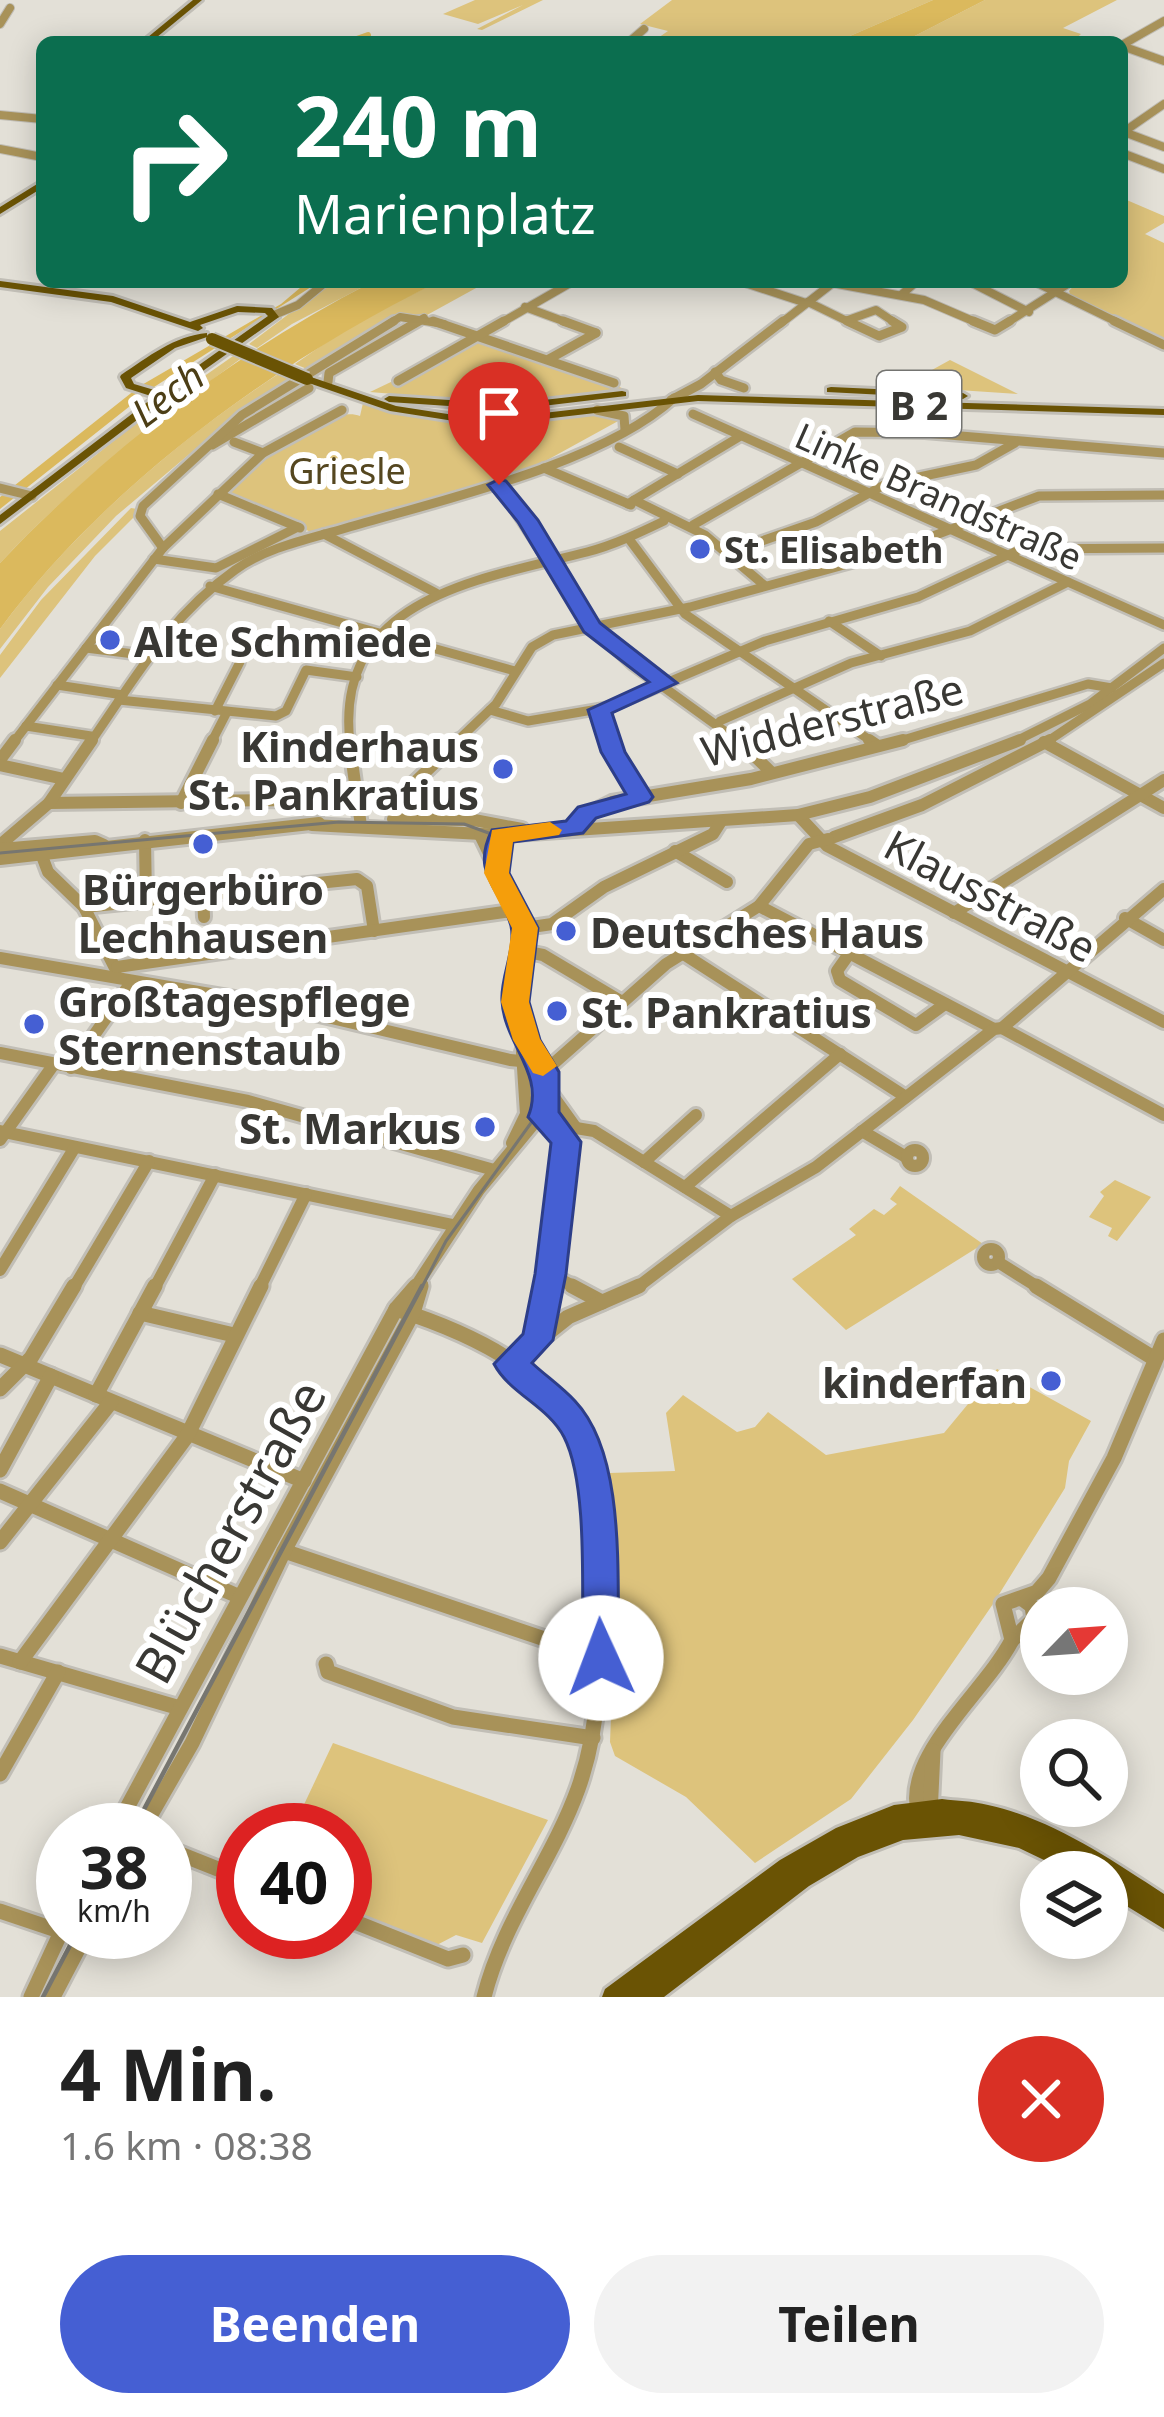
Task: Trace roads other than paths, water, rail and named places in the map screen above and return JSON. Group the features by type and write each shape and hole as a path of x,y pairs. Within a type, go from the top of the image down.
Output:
{"main road":[{"path":"153,36 198,0"},
{"path":"0,211 36,188"},
{"path":"0,284 104,297 209,335"},
{"path":"0,521 148,393 271,323 271,313 237,309 190,327 182,340"},
{"path":"209,335 214,318"},
{"path":"148,393 126,382 126,375 182,340 209,335"},
{"name":"B 2","path":"209,335 394,409 434,416 514,418 674,398 1164,410"},
{"name":"B 2","path":"318,380 382,399 480,407 692,388 744,388 1164,410"},
{"path":"646,1997 825,1862 925,1814"},
{"path":"614,1997 818,1846 860,1825 925,1814 989,1814 1164,1906"},
{"path":"1040,1837 1060,1851"},
{"path":"1128,1896 1164,1919"}],"street":[{"path":"0,24 6,5"},
{"path":"1128,42 1164,22"},
{"path":"636,36 644,29"},
{"path":"1128,47 1164,61"},
{"path":"1128,130 1164,104"},
{"path":"1153,114 1164,118"},
{"path":"0,115 36,118"},
{"path":"1128,135 1164,148"},
{"path":"0,149 36,157"},
{"path":"1128,155 1164,169"},
{"path":"271,313 298,305 319,288"},
{"path":"398,381 561,288"},
{"path":"762,288 807,302 879,336 902,327 875,310 848,320"},
{"path":"0,847 49,802 177,617 210,586 247,562 499,485 650,420 827,288"},
{"path":"862,288 932,303 990,330 1003,329 1061,288"},
{"path":"901,295 909,288"},
{"path":"982,288 1029,311"},
{"path":"1047,288 1164,345"},
{"path":"525,307 596,333 550,359"},
{"path":"163,548 140,510 200,451 424,318"},
{"path":"226,437 394,319 424,318 614,382"},
{"path":"692,388 691,382 732,358"},
{"path":"715,372 721,380 744,388"},
{"path":"64,779 0,763 163,548 263,453 342,410"},
{"path":"590,410 620,414 625,430"},
{"name":"Linke Brandstraße","path":"693,414 1164,626"},
{"path":"693,525 846,434 867,431 1164,453"},
{"path":"226,437 263,453"},
{"path":"631,502 739,437"},
{"path":"733,551 815,522 895,481 984,462 1015,442"},
{"path":"619,448 678,474"},
{"path":"544,468 667,519 693,525 733,551 764,585"},
{"path":"499,485 527,520 592,627 720,721 772,773"},
{"path":"2,489 26,494"},
{"path":"218,494 249,503 436,593"},
{"path":"413,784 490,710 515,671 544,639 680,609 952,532 1040,496 1164,495"},
{"path":"362,823 348,728 357,677 381,634 398,615 436,593 506,568 629,539 667,519"},
{"path":"154,559 216,568 298,527"},
{"path":"629,539 680,609 878,746"},
{"path":"490,710 528,721 600,710 738,651 918,597 1004,555 1031,548 1164,548"},
{"path":"720,721 842,666 970,631 1068,583"},
{"path":"210,586 515,671"},
{"path":"829,621 881,656"},
{"path":"86,648 150,656"},
{"path":"362,823 501,835 798,815 870,797 1033,735 1112,688 1164,648"},
{"path":"181,803 239,662"},
{"path":"42,856 48,872 84,907 115,972 132,980 323,1015 524,1062 560,1062 682,953 758,906 787,876 805,848 1048,745 1164,663"},
{"path":"57,686 220,711 283,714 306,670 357,677"},
{"name":"Widderstraße","path":"574,828 587,813 640,797 772,773 1088,684 1112,688"},
{"path":"600,710 613,752 640,797"},
{"path":"26,726 92,736"},
{"path":"1033,735 1164,808"},
{"path":"982,756 999,768"},
{"path":"954,913 1164,779"},
{"path":"49,802 362,804"},
{"name":"Klausstraße","path":"798,815 826,839 954,913 1164,1022"},
{"path":"0,860 312,824 440,818 529,831"},
{"path":"525,928 552,924 604,887 713,834 720,823"},
{"path":"480,835 490,824"},
{"path":"490,824 501,835"},
{"name":"Blücherstraße","path":"129,1803 304,1480 453,1226 506,1155 543,1117 548,1089 543,1064 526,1040 515,1002 525,928 487,862 480,835"},
{"path":"496,873 501,835"},
{"path":"145,840 146,899"},
{"path":"0,847 94,841 106,845"},
{"path":"675,851 727,882"},
{"path":"84,907 357,879 367,886 374,932"},
{"path":"510,1364 568,1317 629,1293 731,1216 816,1167 998,1029 1164,889"},
{"path":"203,894 204,917"},
{"path":"758,906 1164,1114"},
{"path":"0,958 115,972 518,910"},
{"path":"1125,918 1164,940"},
{"path":"524,951 543,955 622,1002"},
{"path":"682,953 906,1096"},
{"path":"849,954 837,971 840,980 916,1025 945,1004"},
{"path":"71,1068 132,980"},
{"name":"Blücherstraße","path":"506,1155 526,1114 526,1040"},
{"path":"0,1053 248,1101 494,1170"},
{"path":"686,1186 840,1054"},
{"path":"54,1064 2,1134 453,1226"},
{"path":"537,1340 570,1132 548,1089"},
{"path":"526,1114 553,1121 570,1132 594,1132 731,1216"},
{"path":"644,1162 696,1115"},
{"path":"862,1131 906,1157"},
{"path":"0,1270 75,1147"},
{"path":"0,1389 26,1366 149,1161"},
{"path":"0,1542 104,1399 140,1313 215,1175"},
{"path":"20,1661 187,1436 306,1194"},
{"path":"998,1262 1155,1359"},
{"path":"551,1274 602,1302"},
{"path":"405,1311 510,1364 565,1412 580,1435 593,1474 601,1658 593,1738 577,1792 502,1934 484,1997"},
{"name":"Blücherstraße","path":"157,1803 195,1736 405,1311"},
{"path":"140,1313 234,1335"},
{"path":"925,1814 933,1751 1012,1640 1001,1608 1006,1600 1037,1592 1049,1578 1114,1458 1164,1340"},
{"path":"0,1354 187,1436 304,1480"},
{"path":"0,1470 51,1376"},
{"path":"0,1491 241,1597"},
{"path":"284,1551 601,1658"},
{"path":"0,1656 180,1708"},
{"path":"326,1664 328,1672 367,1688 467,1720 593,1738"},
{"path":"0,1774 58,1672"},
{"path":"0,1911 36,1922"},
{"path":"372,1929 448,1959 463,1955"},
{"path":"31,1997 49,1959"},
{"path":"53,1997 73,1959"}],"tram line":[{"path":"0,853 339,822 464,824 494,835 494,863 527,928 517,1002 538,1073 536,1116 446,1241 421,1289"},
{"path":"147,1803 422,1286"},
{"path":"43,1997 63,1959"}],"place":[{"name":"St. Elisabeth","path":"700,549"},
{"name":"Alte Schmiede","path":"110,640"},
{"name":"Kinderhaus St. Pankratius","path":"503,769"},
{"name":"Bürgerbüro Lechhausen","path":"203,844"},
{"name":"Deutsches Haus","path":"566,931"},
{"name":"St. Pankratius","path":"557,1011"},
{"name":"Großtagespflege Sternenstaub","path":"34,1024"},
{"name":"St. Markus","path":"485,1127"},
{"name":"kinderfan","path":"1051,1381"}],"water label":[{"name":"Lech","path":"167,393"}],"park label":[{"name":"Griesle","path":"347,470"}]}
